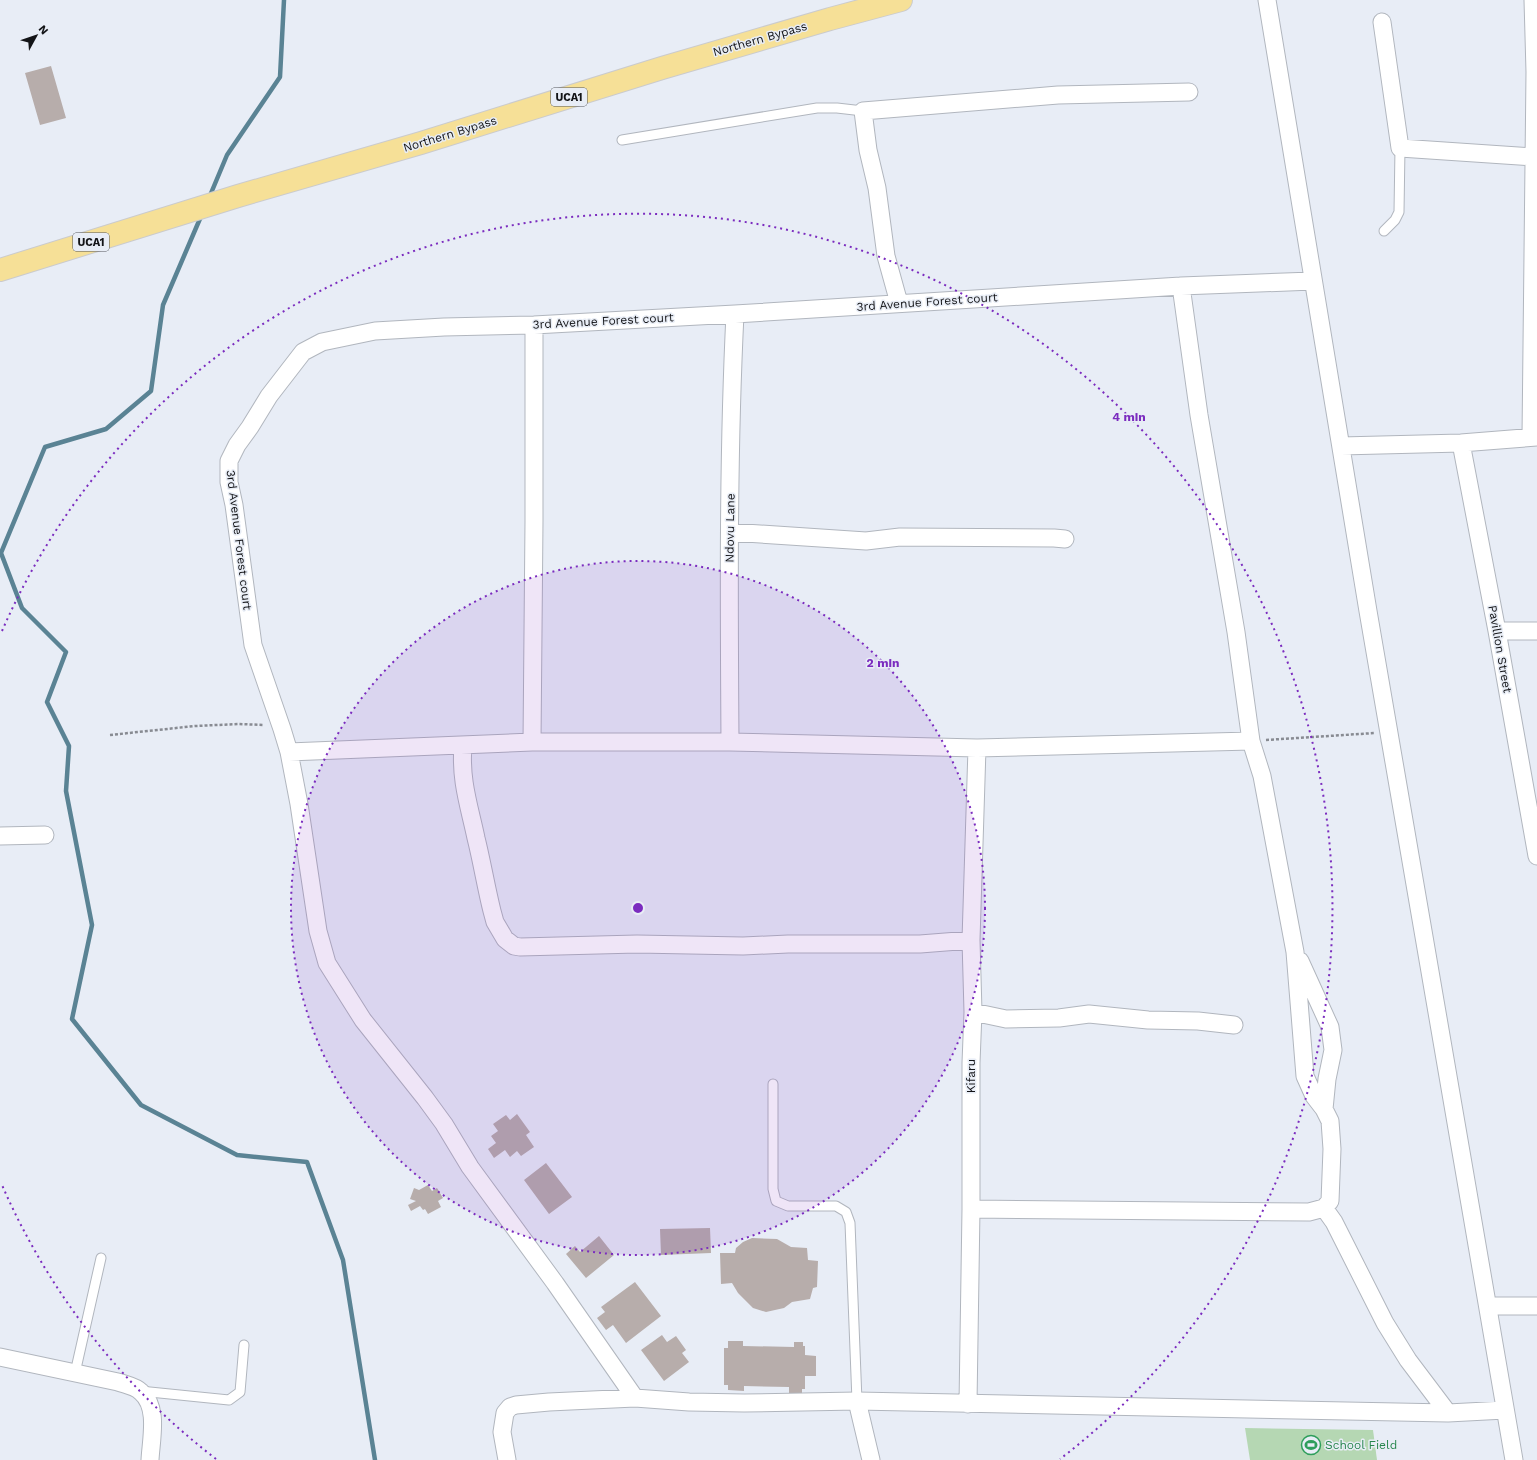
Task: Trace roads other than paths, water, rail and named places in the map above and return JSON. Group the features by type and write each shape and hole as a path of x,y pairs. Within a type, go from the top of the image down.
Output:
{"main road":[{"name":"Northern Bypass","path":"0,270 238,196 421,143 662,68 901,0"}],"street":[{"path":"1267,0 1389,732 1514,1460"},
{"path":"1341,446 1461,443 1534,437 1534,157 1536,72 1533,0"},
{"path":"1382,22 1400,148 1534,157"},
{"path":"899,303 886,256 877,188 868,150 863,111 1058,95 1189,92"},
{"name":"3rd Avenue Forest court","path":"635,1398 556,1283 470,1167 444,1124 363,1020 327,963 318,931 299,804 289,752 253,645 234,505 229,482 229,461 237,445 269,396 303,352 322,342 374,331 444,327 534,325 1181,286 1313,281"},
{"path":"971,1209 1309,1212 1324,1208 1330,1201 1332,1149 1330,1121 1324,1109 1314,1096 1304,1076 1295,952 1262,776 1251,742 1236,632 1199,415 1181,286"},
{"name":"Ndovu Lane","path":"730,742 731,393 735,314"},
{"path":"532,742 534,325"},
{"name":"Pavillion Street","path":"1461,443 1534,820 1537,856"},
{"path":"730,532 866,541 900,537 1065,539"},
{"path":"1497,631 1537,630"},
{"path":"289,752 532,742 730,742 977,748 1251,742"},
{"path":"463,745 462,768 465,793 492,911 495,922 505,939 514,946 538,947 637,944 743,946 788,944 920,944 971,940"},
{"name":"Kifaru","path":"968,1404 971,1209 971,1063 973,1012 971,940 977,748"},
{"path":"0,836 45,835"},
{"path":"1295,952 1330,1027 1333,1050 1327,1079 1324,1109"},
{"path":"973,1012 1006,1019 1058,1018 1089,1014 1148,1020 1198,1021 1234,1025"},
{"path":"1324,1208 1334,1222 1396,1342 1448,1413"},
{"path":"1488,1306 1537,1306"},
{"path":"0,1357 118,1382 131,1386 140,1391 147,1398 151,1410 152,1426 150,1460"},
{"path":"508,1460 502,1427 505,1420 505,1413 510,1407 549,1402 635,1398 689,1402 744,1403 857,1401 1448,1413 1505,1410"},
{"path":"857,1401 870,1460"}],"lane":[{"path":"622,140 818,108 837,108 863,111"},
{"path":"1384,231 1395,220 1399,212 1400,148"},
{"path":"773,1084 773,1189 776,1201 788,1206 836,1206 846,1212 850,1223 857,1401"},
{"path":"75,1373 101,1258"},
{"path":"140,1391 230,1400 240,1392 244,1345"}],"waterway":[{"path":"209,198 227,155 280,77 284,0"},
{"path":"202,214 163,305 151,391 106,429 45,447 1,553 22,608 66,652 47,702 69,746 66,791 92,925 72,1019 141,1105 237,1155 307,1162 343,1260 375,1460"}],"place":[{"name":"School Field","path":"1311,1445"}]}
